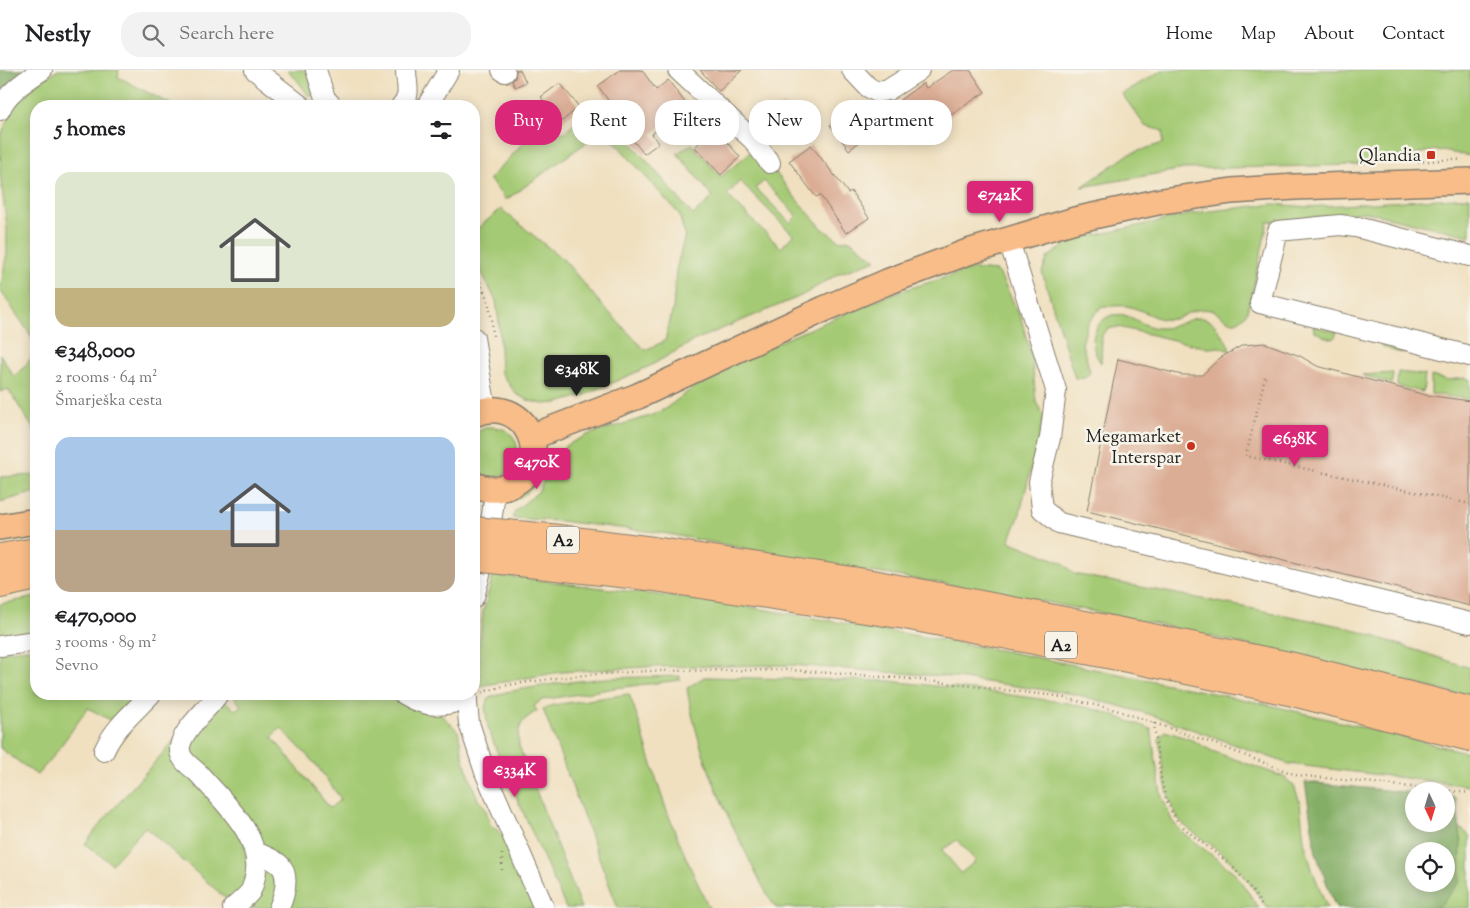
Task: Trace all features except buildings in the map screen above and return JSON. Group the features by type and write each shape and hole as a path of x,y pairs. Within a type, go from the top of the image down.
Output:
{"highway":[{"name":"A2","path":"480,532 550,538 651,564 1289,691 1470,737"},
{"path":"0,558 30,553"},
{"name":"A2","path":"480,557 651,564 872,584 1294,667 1470,711"},
{"path":"0,584 30,577"}],"main road":[{"path":"531,437 638,396 824,309 887,282 968,252 1091,216 1162,201 1232,191 1470,181"},
{"path":"480,412 498,409 514,415 526,427 534,449 526,474 516,483 505,488 484,487"},
{"path":"0,528 30,522"}],"street":[{"path":"0,110 2,103 26,81 42,70"},
{"path":"255,70 293,100"},
{"path":"316,70 327,100"},
{"path":"406,70 409,92 407,100"},
{"path":"431,100 449,70"},
{"path":"678,70 753,140 770,164"},
{"path":"852,70 868,87 877,92 888,90 919,70"},
{"path":"1470,256 1356,227 1340,225 1278,231 1260,304 1470,356"},
{"path":"1009,241 1056,390 1050,438 1039,482 1042,509 1059,523 1470,623"},
{"path":"480,574 493,512 484,487"},
{"path":"0,646 30,642"},
{"path":"104,751 109,740 123,722 145,700"},
{"path":"213,700 189,729 182,740 180,750 184,760 234,814 251,839 256,852 256,873 251,891 233,908"},
{"path":"413,700 434,706 451,704 458,700"},
{"path":"466,700 469,724 485,772 544,908"},
{"path":"256,852 281,866 285,890 279,908"}],"path":[{"path":"1265,377 1246,456 1470,504"},
{"path":"480,692 508,685 585,674 648,671 790,670 912,679 1056,696 1116,710 1215,744 1296,775 1470,793"},
{"path":"1154,723 1166,798 1176,819 1196,839 1229,863 1256,896 1263,908"}],"green space":[{"path":"0,70 22,70 0,94"},
{"path":"58,70 119,70 118,77 162,100 30,100 30,334 0,290 7,253 7,226 0,175 1,135 15,105 39,82"},
{"path":"287,70 307,70 314,95 309,96"},
{"path":"1162,70 1470,70 1470,156 1437,150 1355,165 1184,169 1082,187 1129,154 1163,143 1163,131 1145,126 1122,94"},
{"path":"572,126 572,145 583,145 506,200 489,179 522,145 562,145 562,132"},
{"path":"617,145 633,145 693,215 713,197 677,153 693,145 721,177 756,147 797,200 823,229 840,241 850,240 876,260 838,274 801,296 695,340 650,366 585,395 558,403 543,404 530,401 516,394 501,373 496,301 480,269 480,226 501,209 565,261 600,303 645,350 665,341 673,309 676,270 685,235 679,214","holes":["740,181 793,235 781,248 727,195","764,181 797,216 790,223 756,188"]},
{"path":"1470,197 1470,236 1366,212 1268,222 1248,310 1243,318 1233,322 1211,310 1205,309 1195,310 1169,320 1158,318 1126,306 1100,308 1087,325 1082,344 1090,371 1088,376 1082,378 1075,378 1042,272 1048,257 1073,240 1201,212 1274,204 1307,207"},
{"path":"973,269 996,271 1001,277 1021,318 1032,359 1036,402 1044,416 1019,517 1009,541 1063,563 1074,574 1346,627 1470,668 1470,697 1161,625 995,592 853,569 663,533 559,521 512,518 516,510 538,492 555,459 565,446 587,435 650,416 665,409 714,372 788,338 894,293"},
{"path":"1112,315 1128,316 1155,328 1169,327 1192,319 1207,319 1214,324 1228,344 1230,351 1219,347 1208,348 1118,327 1108,329 1102,335 1101,363 1094,349 1094,336 1100,323"},
{"path":"1313,326 1337,332 1334,339 1325,337 1314,331"},
{"path":"1381,342 1415,350 1406,353 1398,352 1382,346"},
{"path":"0,354 14,377 30,360 30,424 8,389 0,392"},
{"path":"1398,372 1425,375 1423,392 1397,386"},
{"path":"1393,373 1392,384 1362,375"},
{"path":"1431,376 1447,380 1470,379 1470,399 1431,394"},
{"path":"487,427 504,429 514,437 517,448 515,460 509,470 500,476 488,476 480,471 480,430"},
{"path":"547,453 543,469 536,483 525,494 510,501 526,476"},
{"path":"30,475 30,494 0,502 0,477"},
{"path":"493,576 515,577 738,605 1005,651 1261,703 1470,753 1470,786 1455,784 1455,782 1437,782 1289,764 1152,715 1075,694 941,676 792,665 646,667 561,672 480,686 480,636 483,612"},
{"path":"30,598 30,636 0,641 0,604"},
{"path":"30,649 30,700 138,700 116,723 88,708 52,758 37,775 0,748 0,652"},
{"path":"680,676 680,680 542,700 534,706 537,711 523,721 519,729 519,746 581,908 566,908 503,767 488,728 485,706 489,698 506,692 560,683 606,678"},
{"path":"704,677 890,681 1068,703 1101,711 1151,729 1161,794 1172,821 1183,833 1235,873 1259,908 776,908 755,871 717,790 696,730 687,688","holes":["957,840 976,861 961,873 942,850"]},
{"path":"629,694 666,809 709,908 618,908 543,709 553,705"},
{"path":"216,700 224,700 235,710 241,706 236,700 407,700 441,714 458,731 464,761 478,800 485,807 490,824 509,841 538,908 239,908 259,866 187,756 186,740","holes":["281,728 317,766 341,799 330,808 272,737"]},
{"path":"1165,731 1192,740 1212,751 1284,777 1294,786 1300,803 1304,841 1312,869 1327,908 1267,908 1240,871 1227,858 1182,823 1173,809 1165,780 1159,739"},
{"path":"176,738 243,833 249,881 232,904 145,827 112,864 85,844 101,823"},
{"path":"1305,782 1405,792 1405,832 1455,832 1456,798 1461,839 1460,881 1455,887 1455,842 1405,842 1405,892 1451,892 1440,906 1435,908 1337,908 1316,853"},
{"path":"1458,826 1470,836 1470,908 1435,908 1440,906 1444,892 1455,892 1455,858 1461,839"}],"place":[{"name":"Qlandia","path":"1431,155"},
{"name":"Megamarket Interspar","path":"1191,446"}]}
